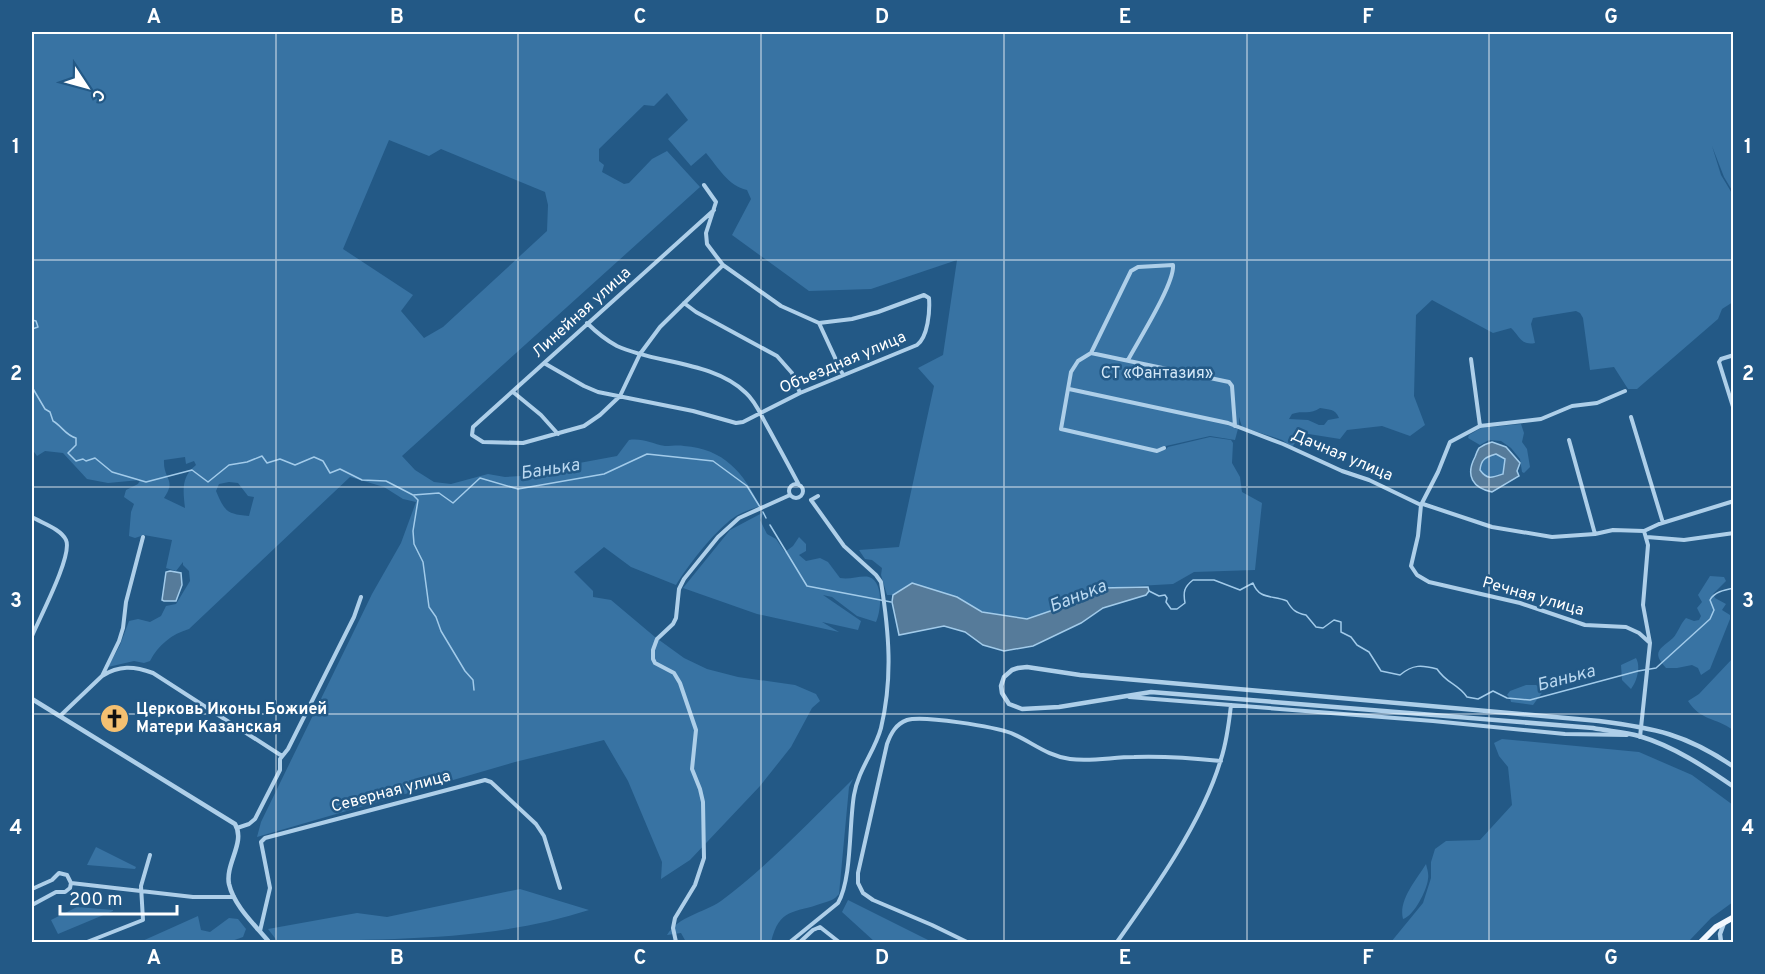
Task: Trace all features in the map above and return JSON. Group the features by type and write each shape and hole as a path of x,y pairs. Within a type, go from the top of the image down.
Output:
{"main road":[{"path":"1701,942 1731,918"}],"street":[{"path":"704,185 716,202 706,232 707,244 723,264 780,306 819,323 843,375"},
{"name":"Линейная улица","path":"558,434 523,443 483,442 472,435 473,427 714,210"},
{"path":"513,392 541,415 558,434 584,426 620,396 640,354 660,327 723,264"},
{"path":"1128,360 1168,285 1173,265 1138,267 1131,271 1091,352 1074,366 1060,427 1062,430 1157,451 1164,448"},
{"name":"Объездная улица","path":"544,363 598,392 693,411 736,423 743,422 800,393 922,342 930,303 929,296 924,295 870,314 819,323"},
{"path":"684,303 696,312 777,356 792,373 800,393"},
{"path":"587,323 615,345 640,354 673,360 734,383 750,396 803,490 801,495 795,497 790,495 739,518 718,537 684,579 679,590 676,618 673,624 657,639 653,650 655,663 674,673 680,682 696,730 692,769 703,802 704,858 695,885 675,918 673,928 676,942"},
{"path":"1091,352 1229,382 1232,386 1235,426"},
{"path":"1734,354 1721,358 1719,362 1734,410"},
{"path":"1471,359 1480,426"},
{"name":"Дачная улица","path":"1069,389 1235,426 1369,480 1422,505 1460,518 1535,536 1595,534 1613,530 1644,531"},
{"path":"1422,505 1450,442 1480,426 1540,419 1572,406 1597,403 1625,391"},
{"path":"1630,417 1663,523"},
{"path":"1569,440 1595,534"},
{"path":"790,495 792,485 799,485"},
{"path":"790,942 838,903 842,895 847,869 855,788 881,728 890,664 881,582 844,546 811,500 818,496"},
{"path":"1637,736 1642,726 1650,643 1643,605 1647,565 1647,537 1644,531 1734,501"},
{"name":"Речная улица","path":"1422,505 1411,566 1417,575 1429,582 1520,603 1585,625 1626,627 1639,633 1650,643"},
{"path":"32,517 61,534 67,543 68,550 63,567 32,636"},
{"path":"1647,537 1684,540 1734,532"},
{"path":"102,676 123,628 126,602 143,537"},
{"path":"237,828 255,819 280,770 278,762 288,749 354,617 361,597"},
{"path":"60,716 102,676 118,667 130,667 150,672 282,756"},
{"path":"1734,767 1684,739 1642,726 1080,675 1027,667 1009,672 1004,677 1001,686 1006,702 1022,709 1059,707 1139,693 1167,692 1593,728 1637,736 1674,751 1712,771 1734,787"},
{"path":"1107,698 1155,698 1565,734 1637,736"},
{"path":"32,699 231,821 237,828 238,840 229,877 234,897 269,942"},
{"path":"1117,942 1148,898 1193,823 1210,789 1227,738 1231,705"},
{"path":"967,942 873,900 863,893 858,883 858,873 884,755 890,737 899,725 906,720 923,718 996,729 1013,734 1050,754 1067,759 1133,757 1221,760"},
{"name":"Северная улица","path":"260,931 270,888 261,842 265,838 485,780 491,782 536,824 544,836 560,888"},
{"path":"87,942 143,920 141,889 143,874 150,855"},
{"path":"32,889 52,880 56,874 60,873 68,876 71,883 65,892 56,892 32,905"},
{"path":"71,883 141,889 193,897 234,897"},
{"path":"1721,942 1720,930 1731,918"},
{"path":"800,942 820,927 839,942"}],"green space":[{"name":"СТ «Фантазия»","path":"32,32 1733,32 1733,192 1724,177 1712,146 1721,175 1733,195 1733,302 1722,309 1718,319 1637,389 1628,389 1614,367 1590,370 1583,318 1576,311 1533,318 1531,324 1535,343 1530,344 1523,341 1511,328 1493,333 1432,300 1416,315 1414,396 1425,425 1410,436 1382,426 1347,430 1340,439 1296,432 1295,443 1292,447 1282,440 1242,427 1239,417 1235,440 1210,436 1166,446 1165,450 1168,447 1210,437 1231,440 1233,443 1232,463 1240,477 1242,492 1262,503 1255,570 1194,572 1173,584 1102,588 1062,607 1028,619 982,612 957,597 912,583 893,595 887,595 881,575 882,568 872,560 865,559 859,550 899,547 934,386 918,368 943,355 957,260 871,289 809,291 732,235 751,199 747,190 729,180 706,153 691,166 668,139 688,120 667,93 654,106 644,105 599,149 599,161 604,165 602,172 624,184 629,183 652,159 667,151 700,187 402,456 415,470 434,482 451,484 488,474 505,477 521,476 536,471 617,456 629,440 639,440 665,446 698,448 710,452 731,464 747,483 760,506 738,515 720,529 699,552 676,585 631,567 604,547 574,572 593,591 593,597 611,600 684,658 707,669 738,677 795,685 816,694 820,701 812,708 791,747 760,786 690,860 661,879 662,862 628,781 604,740 515,762 257,837 261,822 372,594 401,543 416,502 403,499 384,487 350,477 189,629 171,637 161,645 150,661 144,663 134,661 108,667 129,621 138,619 150,622 161,616 166,606 176,604 190,581 189,571 183,562 176,571 166,568 172,540 144,535 135,538 129,536 134,504 124,497 126,490 138,484 140,480 108,483 87,479 63,453 45,451 37,456 32,449","holes":["389,140 429,156 441,149 545,192 548,205 547,231 443,327 424,338 401,311 413,295 343,249","1320,408 1331,410 1336,412 1339,418 1328,420 1324,425 1308,420 1289,419 1292,414","185,457 186,464 194,461 196,465 185,479 185,508 164,498 169,487 164,460","238,483 248,496 254,497 249,516 231,513 225,508 216,491 219,484"]},
{"path":"1521,424 1524,433 1522,442 1527,449 1530,467 1524,473 1520,459 1501,441 1489,440 1480,445 1468,438 1481,428"},
{"path":"1496,454 1505,459 1503,475 1487,477 1480,470 1482,463 1487,457"},
{"path":"764,512 760,520 767,534 776,539 785,552 799,537 806,544 806,551 799,555 806,561 820,558 828,562 840,578 869,577 874,580 880,597 876,622 857,616 832,597 823,595 861,621 858,630 822,622 839,632 757,614 683,588 730,530"},
{"path":"1710,576 1724,577 1726,581 1713,594 1715,598 1726,604 1722,610 1730,615 1730,619 1710,669 1701,675 1698,668 1692,665 1666,668 1661,663 1659,651 1675,636 1686,618 1699,620 1701,616 1697,608 1702,602 1698,595"},
{"path":"1636,658 1638,674 1631,689 1622,680 1621,665"},
{"path":"1733,658 1733,730 1703,716 1688,701 1699,694"},
{"path":"1526,685 1536,685 1544,690 1533,705 1511,702 1507,695 1510,691"},
{"path":"1502,739 1639,752 1692,775 1733,805 1733,902 1711,918 1688,942 1391,942 1423,903 1431,878 1431,862 1435,849 1446,841 1480,840 1512,805 1508,767 1499,756 1494,743"},
{"path":"853,779 849,787 839,894 835,898 783,917 771,942 686,942 681,933 667,935 678,923 721,901 756,873"},
{"path":"96,847 136,867 135,869 87,865"},
{"path":"1426,864 1428,877 1425,889 1415,908 1403,919 1403,904"},
{"path":"520,889 589,910 550,921 512,928 435,937 278,942 268,929 357,913 387,917"},
{"path":"848,900 932,942 875,942 842,912"},
{"path":"77,907 113,911 58,934 51,920"},
{"path":"198,916 201,930 210,932 229,918 238,919 246,929 243,937 229,942 140,942"}],"shaded area":[{"path":"1492,442 1506,447 1520,463 1517,471 1519,476 1492,492 1476,484 1471,470 1479,448","holes":["1496,454 1505,459 1503,474 1490,477 1480,470 1483,461 1489,456"]},
{"path":"166,572 181,573 182,585 176,601 164,601 162,600"},
{"path":"912,583 957,597 982,612 1027,619 1062,607 1102,588 1148,587 1149,591 1146,595 1103,608 1081,623 1033,646 1004,651 983,645 965,632 944,626 899,635 892,602 893,595"}],"waterway":[{"name":"Банька","path":"32,320 36,321 38,327 32,329"},
{"name":"Банька","path":"32,387 45,409 50,412 53,421 76,438 76,445 68,453 76,461 95,458 112,472 146,482 192,470 208,482 229,465 247,462 262,456 267,463 280,459 295,465 314,457 323,461 330,473 340,469 362,480 386,481 413,495 439,493 453,503 480,478 518,489 604,474 647,454 713,461 747,486 760,507"},
{"path":"414,496 418,500 413,531 414,544 423,562 429,607 465,671 473,680 474,690"},
{"name":"Банька","path":"763,512 766,518"},
{"name":"Банька","path":"770,525 807,586 891,602"},
{"name":"Банька","path":"1149,591 1159,596 1165,595 1166,602 1171,609 1177,609 1185,603 1185,590 1193,580 1214,580 1240,590 1253,583 1263,595 1287,601 1295,611 1306,615 1316,627 1323,628 1334,620 1341,622 1341,632 1369,652 1381,671 1400,675 1413,667 1422,666 1437,669 1444,678 1467,697 1478,699 1493,691 1507,698 1530,700 1656,668 1710,619 1714,610 1710,600 1712,597 1734,588"}],"place":[{"name":"Церковь Иконы Божией Матери Казанская","path":"115,719"}]}
